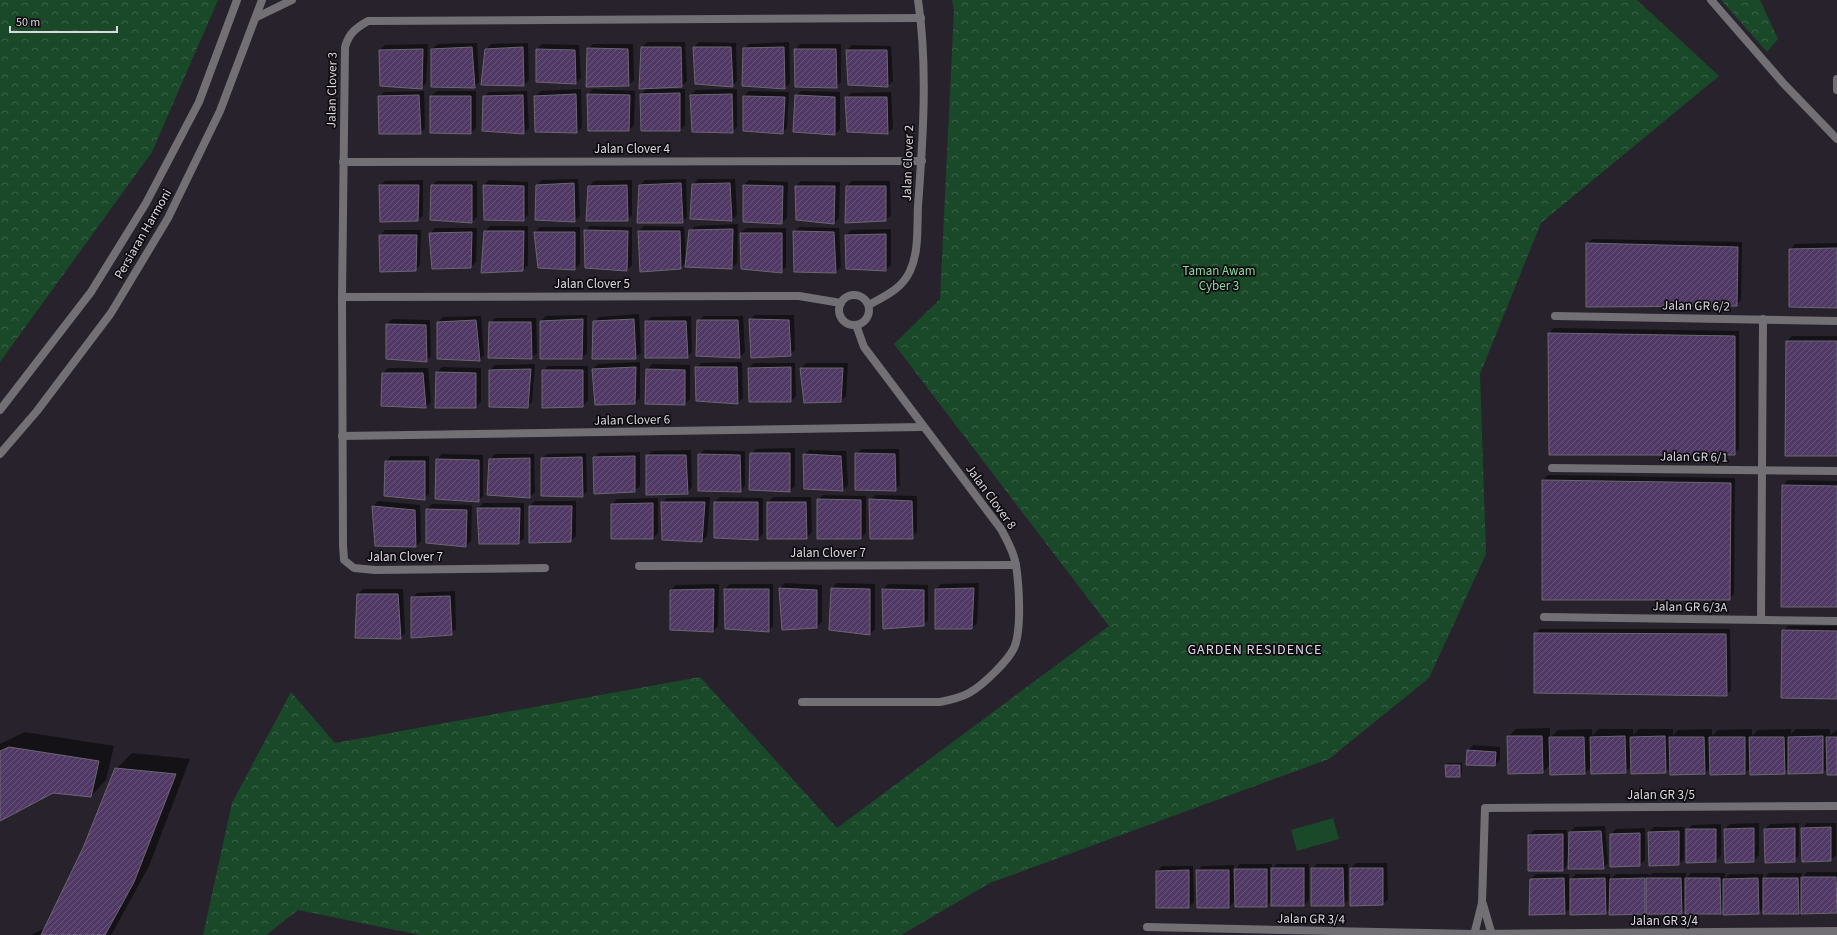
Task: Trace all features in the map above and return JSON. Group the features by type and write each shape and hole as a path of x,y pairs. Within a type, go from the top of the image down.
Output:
{"street":[{"name":"Persiaran Harmoni","path":"0,410 91,292 146,203 199,102 238,0"},
{"name":"Persiaran Harmoni","path":"0,454 37,411 111,313 168,218 220,111 257,17 262,0"},
{"path":"257,17 292,0"},
{"name":"Jalan Clover 2","path":"869,305 896,290 910,272 915,256 922,161 924,34 918,0"},
{"path":"1711,0 1779,78 1837,139"},
{"name":"Jalan Clover 3","path":"342,436 345,46 348,37 356,28 368,21 921,18"},
{"path":"1837,79 1837,90"},
{"name":"Jalan Clover 4","path":"343,162 922,161"},
{"path":"853,295 863,297 869,305 867,318 856,325 843,320 839,312 841,303 844,299 853,295"},
{"name":"Jalan Clover 5","path":"342,298 799,296 841,303"},
{"name":"Jalan GR 6/2","path":"1554,316 1837,321"},
{"path":"1761,620 1762,319"},
{"name":"Jalan Clover 8","path":"802,702 940,702 955,699 969,693 1004,664 1014,648 1019,627 1016,565 1010,544 1001,529 864,347 856,325"},
{"name":"Jalan Clover 6","path":"342,436 924,427"},
{"name":"Jalan Clover 7","path":"342,436 344,560 354,568 545,568"},
{"name":"Jalan GR 6/1","path":"1552,468 1837,471"},
{"name":"Jalan Clover 7","path":"639,566 1016,565"},
{"name":"Jalan GR 6/3A","path":"1544,617 1837,621"},
{"name":"Jalan GR 3/5","path":"1482,903 1485,808 1837,806"},
{"path":"1482,903 1492,934"},
{"path":"1474,934 1482,903"},
{"name":"Jalan GR 3/4","path":"1147,927 1474,934 1837,932"}],"green space":[{"path":"0,0 218,0 152,152 0,362"},
{"name":"Taman Awam Cyber 3","path":"952,0 1637,0 1719,76 1541,223 1480,374 1486,554 1429,678 1329,759 990,883 901,935 420,935 298,910 266,935 203,935 232,803 291,692 335,743 700,677 837,828 1109,626 894,344 940,299 954,10"},
{"path":"1721,0 1760,0 1778,39 1767,52"},
{"path":"1333,818 1339,839 1297,851 1291,830"}],"building":[{"path":"472,47 475,88 431,87 431,49"},
{"path":"523,47 524,86 481,85 485,49"},
{"path":"641,47 681,47 682,87 639,89"},
{"path":"693,47 731,47 733,87 695,84"},
{"path":"784,47 785,89 742,86 743,48"},
{"path":"587,48 628,49 629,86 586,87"},
{"path":"423,49 422,89 380,86 379,50"},
{"path":"536,49 575,50 576,84 536,82"},
{"path":"794,49 836,49 837,88 795,87"},
{"path":"846,50 887,50 888,87 848,85"},
{"path":"680,93 680,131 641,131 640,94"},
{"path":"576,94 577,133 535,132 534,96"},
{"path":"587,94 630,95 629,131 588,131"},
{"path":"732,94 733,133 692,132 690,95"},
{"path":"419,95 421,134 379,134 378,96"},
{"path":"523,95 524,134 482,131 483,96"},
{"path":"795,95 835,97 835,135 793,132"},
{"path":"430,96 471,96 471,134 430,133"},
{"path":"743,96 785,97 783,134 743,131"},
{"path":"845,97 887,97 888,134 847,132"},
{"path":"574,183 575,222 535,220 536,185"},
{"path":"681,183 683,223 637,223 639,185"},
{"path":"730,183 732,221 690,219 692,184"},
{"path":"379,185 419,185 418,221 380,222"},
{"path":"431,185 472,185 472,223 430,220"},
{"path":"483,185 524,186 524,221 484,220"},
{"path":"627,185 628,221 586,221 588,186"},
{"path":"743,185 783,186 782,224 743,222"},
{"path":"795,186 835,186 834,224 796,220"},
{"path":"846,186 886,186 886,221 845,223"},
{"path":"733,229 732,269 685,267 689,230"},
{"path":"584,230 628,231 627,271 585,268"},
{"path":"484,231 524,231 523,271 481,273"},
{"path":"638,231 680,231 681,269 640,272"},
{"path":"793,231 834,232 836,273 794,272"},
{"path":"472,232 471,268 432,269 429,233"},
{"path":"534,232 575,232 575,270 538,268"},
{"path":"740,233 782,233 782,273 741,269"},
{"path":"886,234 886,271 846,269 845,235"},
{"path":"379,235 417,235 416,271 380,272"},
{"path":"1586,243 1738,247 1737,306 1586,307"},
{"path":"1837,248 1837,308 1789,307 1789,249"},
{"path":"583,319 582,359 540,359 540,321"},
{"path":"634,319 636,359 592,359 593,321"},
{"path":"749,319 789,320 791,356 751,358"},
{"path":"476,320 480,361 437,359 437,322"},
{"path":"697,320 738,320 740,358 696,356"},
{"path":"645,321 686,321 688,358 645,358"},
{"path":"489,322 531,322 532,359 488,358"},
{"path":"386,324 426,325 427,362 386,359"},
{"path":"1548,333 1735,336 1735,455 1549,455"},
{"path":"1786,341 1837,341 1837,456 1785,456"},
{"path":"636,367 635,404 595,405 592,369"},
{"path":"695,367 737,367 738,404 696,401"},
{"path":"791,367 791,402 749,402 748,368"},
{"path":"800,368 843,368 841,402 804,403"},
{"path":"531,369 528,408 489,407 489,370"},
{"path":"646,369 685,370 685,405 645,404"},
{"path":"542,370 583,370 583,407 542,408"},
{"path":"436,372 476,373 476,408 435,408"},
{"path":"382,373 423,373 426,408 381,406"},
{"path":"750,453 790,453 790,492 749,490"},
{"path":"855,453 895,454 896,491 855,490"},
{"path":"698,454 740,455 741,492 698,491"},
{"path":"803,454 841,456 843,491 804,489"},
{"path":"646,455 686,455 688,494 646,495"},
{"path":"635,456 635,492 594,494 593,457"},
{"path":"582,457 583,497 541,496 541,458"},
{"path":"530,458 530,498 487,495 489,459"},
{"path":"436,459 479,460 479,502 435,499"},
{"path":"385,461 425,461 425,500 384,496"},
{"path":"1542,480 1731,483 1730,600 1542,600"},
{"path":"1782,485 1837,486 1837,607 1781,607"},
{"path":"817,499 861,500 861,539 817,539"},
{"path":"869,499 912,501 913,539 870,539"},
{"path":"661,502 705,502 702,542 662,540"},
{"path":"714,502 758,502 758,540 714,538"},
{"path":"767,502 806,502 807,539 767,539"},
{"path":"653,503 653,539 611,539 611,504"},
{"path":"372,506 415,510 416,547 375,546"},
{"path":"529,506 572,506 571,542 529,543"},
{"path":"477,508 520,508 519,544 479,544"},
{"path":"426,509 467,510 466,547 426,543"},
{"path":"779,588 817,590 817,628 782,630"},
{"path":"831,588 870,589 870,635 829,630"},
{"path":"974,588 972,629 935,629 935,589"},
{"path":"714,589 713,632 670,630 670,590"},
{"path":"724,589 769,589 769,632 725,629"},
{"path":"882,589 924,590 924,626 883,629"},
{"path":"357,594 398,594 401,639 355,638"},
{"path":"450,596 452,635 411,638 411,597"},
{"path":"1782,630 1837,631 1837,699 1781,698"},
{"path":"1534,633 1726,634 1727,696 1534,693"},
{"path":"1507,736 1542,736 1543,773 1508,774"},
{"path":"1625,736 1626,773 1591,774 1590,737"},
{"path":"1665,736 1666,773 1631,774 1630,737"},
{"path":"1823,736 1823,773 1788,774 1788,737"},
{"path":"1549,737 1584,737 1585,774 1550,775"},
{"path":"1669,737 1704,737 1705,774 1670,775"},
{"path":"1709,737 1745,737 1745,774 1710,775"},
{"path":"1749,737 1784,737 1785,774 1750,775"},
{"path":"1826,737 1837,737 1837,775 1827,775"},
{"path":"9,747 99,761 91,797 53,793 0,821 0,751"},
{"path":"1467,750 1496,752 1495,766 1466,765"},
{"path":"1445,765 1460,765 1460,777 1446,777"},
{"path":"115,768 176,774 134,882 105,935 41,935 83,848"},
{"path":"1831,827 1831,861 1802,862 1801,828"},
{"path":"1754,828 1754,862 1725,863 1724,829"},
{"path":"1795,828 1795,862 1765,863 1764,829"},
{"path":"1686,829 1716,829 1716,862 1686,863"},
{"path":"1601,831 1604,869 1568,869 1569,832"},
{"path":"1679,831 1679,865 1649,866 1648,832"},
{"path":"1640,833 1640,866 1610,867 1610,834"},
{"path":"1563,834 1563,871 1528,871 1528,835"},
{"path":"1271,868 1304,868 1304,906 1271,906"},
{"path":"1311,868 1343,868 1344,906 1311,906"},
{"path":"1350,868 1383,868 1383,905 1350,906"},
{"path":"1234,869 1267,869 1267,907 1235,907"},
{"path":"1189,870 1189,908 1156,908 1156,871"},
{"path":"1196,870 1229,870 1229,908 1197,908"},
{"path":"1801,877 1836,877 1837,913 1801,914"},
{"path":"1564,878 1565,914 1529,915 1530,879"},
{"path":"1605,878 1606,914 1570,915 1570,879"},
{"path":"1645,878 1645,914 1609,915 1610,879"},
{"path":"1646,878 1681,878 1682,914 1646,914"},
{"path":"1685,878 1720,878 1721,914 1685,914"},
{"path":"1758,878 1759,914 1723,915 1723,879"},
{"path":"1763,878 1798,878 1799,914 1763,914"}],"district":[{"name":"GARDEN RESIDENCE","path":"1255,650"}]}
